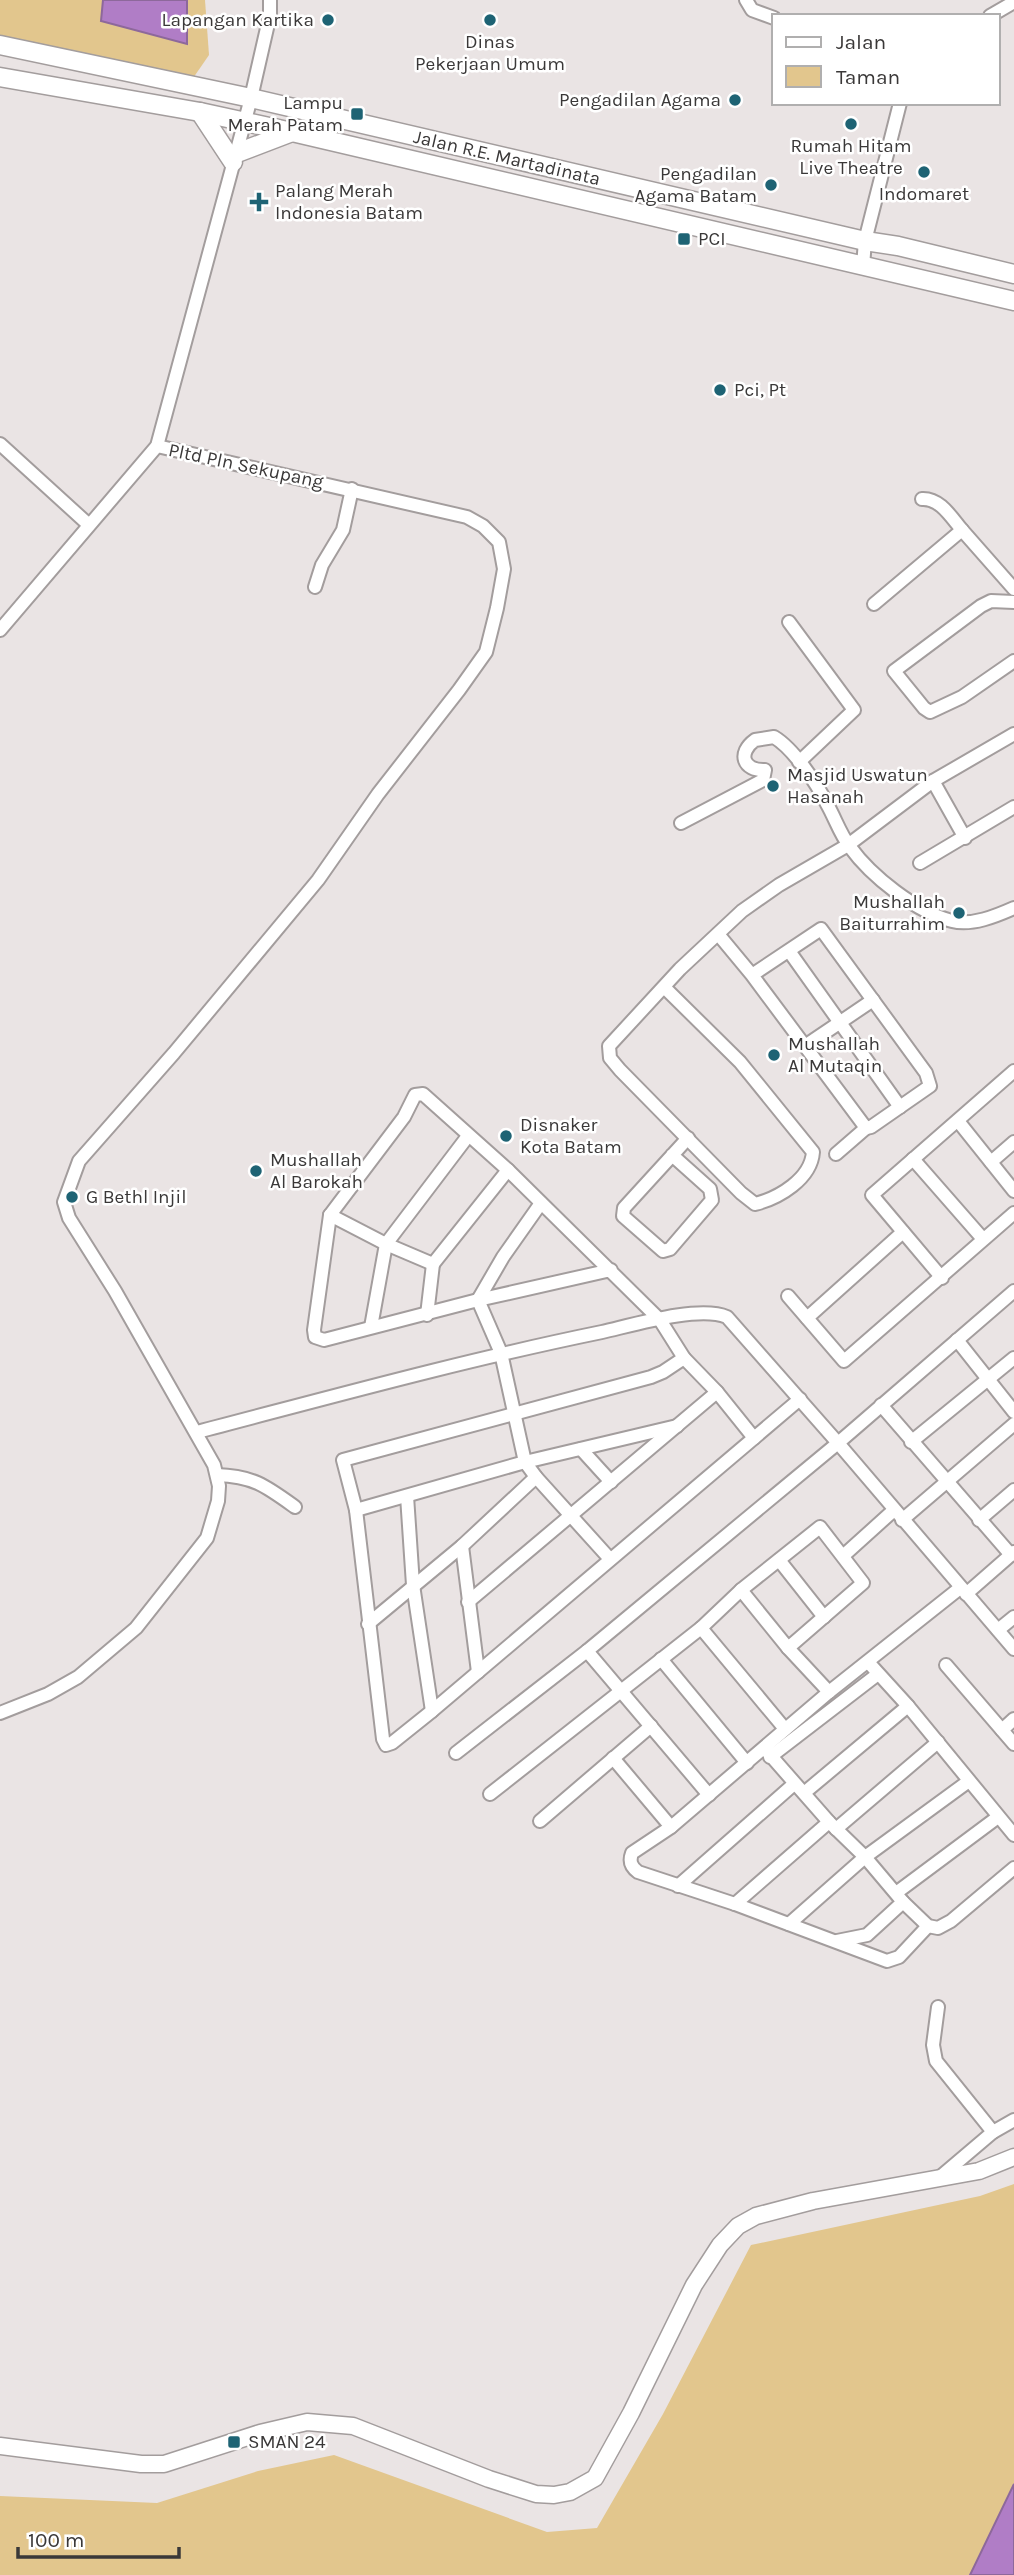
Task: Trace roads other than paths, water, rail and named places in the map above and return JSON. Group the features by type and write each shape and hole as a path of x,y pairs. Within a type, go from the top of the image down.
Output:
{"highway":[{"name":"Jalan R.E. Martadinata","path":"0,45 248,110 866,242 898,246 1014,274"},
{"name":"Jalan R.E. Martadinata","path":"0,77 200,112 248,110 292,132 1014,301"},
{"path":"200,112 235,157 292,132"}],"main road":[{"path":"0,2446 141,2465 164,2464 260,2433 307,2422 353,2426 489,2479 536,2494 570,2492 595,2478 631,2413 694,2285 720,2245 738,2226 756,2216 813,2201 979,2171 1014,2157"}],"street":[{"path":"0,630 157,446 248,110 270,15 270,0"},
{"path":"746,0 752,9 772,17"},
{"path":"993,14 1014,2"},
{"path":"863,266 866,242 900,105"},
{"path":"0,444 89,525"},
{"name":"Pltd Pln Sekupang","path":"157,446 467,517 483,526 499,542 504,569 498,608 486,652 378,794 318,880 174,1053 79,1161 64,1202 69,1218 197,1432"},
{"path":"315,587 322,565 344,530 352,489"},
{"path":"922,499 929,498 937,502 1014,589"},
{"path":"874,604 962,530"},
{"path":"1014,602 991,601 981,606 894,671 930,712 962,697 1014,661"},
{"path":"789,622 854,710 799,762"},
{"path":"681,823 762,780 765,770 751,768 744,758 745,751 755,740 775,737 799,762 825,800 848,845 876,877 903,897 953,922 990,918 1014,908"},
{"path":"664,987 740,1062 813,1153 812,1163 798,1181 773,1197 755,1204 741,1194 610,1058 609,1046 664,987 742,911 848,845 933,781 1013,739"},
{"path":"933,781 965,838"},
{"path":"920,863 1014,807"},
{"path":"752,975 821,929 930,1079 930,1086 866,1128 836,1154"},
{"path":"718,934 752,975 866,1128"},
{"path":"789,951 900,1107"},
{"path":"805,1046 873,1000"},
{"path":"942,1278 872,1195 1014,1071"},
{"path":"611,1270 478,1300 324,1340 316,1337 314,1330 330,1215 404,1117 415,1095 423,1094 509,1170 611,1270 660,1320 684,1358 717,1392 754,1438"},
{"path":"958,1121 1014,1191"},
{"path":"371,1327 386,1244 468,1136"},
{"path":"672,1154 710,1189 712,1200 670,1249 663,1251 622,1213 672,1154 688,1138"},
{"path":"991,1162 1014,1142"},
{"path":"912,1159 983,1239"},
{"path":"427,1315 433,1264 509,1170"},
{"path":"478,1300 503,1257 541,1203"},
{"path":"788,1296 844,1361 1014,1213"},
{"path":"330,1215 386,1244 433,1264"},
{"path":"807,1318 903,1232"},
{"path":"456,1753 587,1651 838,1443 1014,1291"},
{"path":"478,1300 500,1353 525,1462 610,1559"},
{"path":"0,1713 48,1694 78,1677 136,1628 207,1538 218,1501 219,1486 217,1475 197,1432 500,1353 705,1312 715,1312 727,1317 1014,1649"},
{"path":"957,1340 1014,1412"},
{"path":"684,1358 651,1377 343,1460 356,1510 368,1624 386,1745 432,1711 800,1399"},
{"path":"911,1442 1014,1358"},
{"path":"468,1602 717,1392"},
{"path":"767,1752 785,1730 829,1692 1012,1554 945,1482 881,1405"},
{"path":"843,1556 945,1482 1014,1424"},
{"path":"356,1510 525,1462 677,1426"},
{"path":"580,1449 611,1482"},
{"path":"217,1475 239,1476 259,1482 295,1507"},
{"path":"368,1624 461,1546 536,1477"},
{"path":"979,1520 1014,1490"},
{"path":"407,1496 413,1585 432,1711"},
{"path":"490,1794 701,1628 741,1590 820,1527 863,1584 788,1648"},
{"path":"461,1546 478,1672"},
{"path":"779,1560 824,1617"},
{"path":"741,1590 788,1648 829,1692"},
{"path":"998,1630 1014,1618"},
{"path":"701,1628 785,1730"},
{"path":"587,1651 709,1795"},
{"path":"662,1659 747,1763"},
{"path":"868,1662 908,1706 1014,1835"},
{"path":"946,1665 1014,1744"},
{"path":"878,1674 767,1752 747,1763 671,1827 632,1853 631,1864 638,1872 735,1904 887,1961 899,1958 928,1927"},
{"path":"678,1886 908,1706"},
{"path":"1002,1730 1014,1719"},
{"path":"540,1821 651,1726"},
{"path":"735,1904 938,1742"},
{"path":"767,1752 832,1826 865,1857 899,1898 928,1927 938,1928 951,1921 1014,1868"},
{"path":"613,1759 671,1827"},
{"path":"789,1924 865,1857 969,1781"},
{"path":"834,1941 844,1942 867,1935 899,1898 998,1817"},
{"path":"938,2007 933,2045 936,2061 993,2132"},
{"path":"940,2178 993,2132 1014,2120"}],"place":[{"name":"Lapangan Kartika","path":"328,20"},
{"name":"Dinas Pekerjaan Umum","path":"490,20"},
{"name":"Pengadilan Agama","path":"735,100"},
{"name":"Lampu Merah Patam","path":"357,114"},
{"name":"Rumah Hitam Live Theatre","path":"851,124"},
{"name":"Indomaret","path":"924,172"},
{"name":"Pengadilan Agama Batam","path":"771,185"},
{"name":"Palang Merah Indonesia Batam","path":"259,202"},
{"name":"PCI","path":"684,239"},
{"name":"Pci, Pt","path":"720,390"},
{"name":"Masjid Uswatun Hasanah","path":"773,786"},
{"name":"Mushallah Baiturrahim","path":"959,913"},
{"name":"Mushallah Al Mutaqin","path":"774,1055"},
{"name":"Disnaker Kota Batam","path":"506,1136"},
{"name":"Mushallah Al Barokah","path":"256,1171"},
{"name":"G Bethl Injil","path":"72,1197"},
{"name":"SMAN 24","path":"234,2442"}]}
